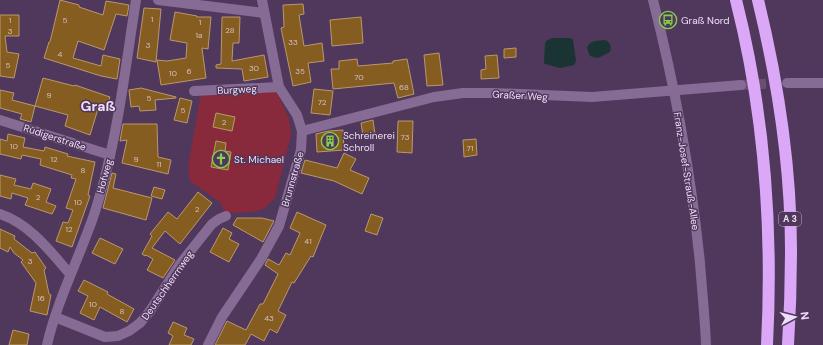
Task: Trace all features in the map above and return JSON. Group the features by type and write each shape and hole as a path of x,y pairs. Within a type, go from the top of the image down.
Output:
{"highway":[{"name":"A 3","path":"736,0 752,75 761,129 766,179 769,267 767,345"},
{"name":"A 3","path":"758,0 777,94 786,164 791,249 788,345"}],"street":[{"name":"Hofweg","path":"47,345 70,274 89,230 110,155 117,121 136,0"},
{"path":"158,0 264,13"},
{"name":"Brunnstraße","path":"208,345 222,317 262,259 279,226 301,150 302,131 297,115 279,87 262,0"},
{"name":"Franz-Josef-Strauß-Allee","path":"653,0 674,91 695,215 706,345"},
{"path":"787,83 823,83"},
{"name":"Graßer Weg","path":"302,131 434,98 463,93 592,97 742,85"},
{"name":"Burgweg","path":"194,91 279,87"},
{"name":"Rüdigerstraße","path":"0,120 110,155"},
{"path":"0,214 9,217 42,241 70,274"},
{"name":"Deutschherrnweg","path":"55,317 105,337 118,336 129,332 140,323 150,311 180,264 212,224 226,216"}],"shaded area":[{"path":"552,38 570,38 573,40 576,61 574,65 560,68 544,63 545,44 546,41"},
{"path":"605,40 610,44 610,52 598,58 590,56 587,48 588,45 594,41"},
{"path":"276,91 289,118 291,135 275,198 264,209 252,212 229,213 223,210 221,203 190,181 188,166 201,94"}],"building":[{"path":"60,0 79,5 79,7 103,15 106,1 129,5 127,16 116,14 104,50 78,41 73,58 101,66 103,55 120,59 117,79 101,76 44,58 50,42"},
{"path":"303,4 304,14 299,15 304,46 322,43 324,61 308,63 311,82 293,86 281,28 284,27 283,5"},
{"path":"144,8 161,9 156,62 137,58"},
{"path":"175,12 197,17 211,17 208,49 202,48 206,78 161,85 157,60 167,61 186,58 187,43 170,40"},
{"path":"0,15 19,15 19,36 5,36 7,52 19,54 14,78 0,76"},
{"path":"222,17 240,17 239,43 233,43 232,61 264,55 268,77 244,81 242,69 216,68 216,65 221,64"},
{"path":"361,17 363,43 332,46 330,20"},
{"path":"516,48 516,57 504,58 504,49"},
{"path":"439,53 443,85 427,86 424,55"},
{"path":"497,55 499,78 481,79 481,70 486,69 485,56"},
{"path":"357,59 358,66 393,63 393,61 407,59 414,94 398,98 394,83 333,89 331,69 339,69 339,61"},
{"path":"43,78 75,85 110,97 105,112 98,109 90,135 65,126 68,115 35,106"},
{"path":"141,88 176,98 155,100 156,110 140,111 139,106 131,107 129,90"},
{"path":"314,89 333,91 330,115 311,113"},
{"path":"0,90 14,93 12,100 35,106 31,122 20,119 22,114 0,108"},
{"path":"180,98 192,101 187,123 174,120"},
{"path":"216,113 235,117 232,131 213,127"},
{"path":"373,120 375,134 363,136 361,123"},
{"path":"398,121 413,121 412,153 397,152"},
{"path":"123,124 157,124 158,157 171,160 168,174 122,163 127,140 120,141"},
{"name":"Schreinerei Schroll","path":"343,130 344,150 317,152 316,134 328,131"},
{"path":"8,134 25,138 23,147 44,151 45,147 68,154 67,156 95,162 88,195 90,196 72,247 56,241 63,222 68,223 73,210 66,208 76,179 71,178 72,175 40,165 41,159 22,155 21,159 0,154 0,139 7,141"},
{"path":"476,139 477,155 464,157 463,140"},
{"name":"St. Michael","path":"216,141 226,143 225,151 231,152 228,170 211,167"},
{"path":"344,153 356,159 350,170 369,178 362,194 334,181 301,173 305,160 337,168"},
{"path":"112,173 116,174 113,188 152,198 146,220 103,208"},
{"path":"0,175 16,179 14,185 31,189 33,183 51,189 46,202 56,206 52,214 25,205 28,198 12,193 11,199 0,196"},
{"path":"154,187 165,190 162,199 151,196"},
{"path":"198,192 212,203 180,244 165,231 152,248 175,260 163,278 147,270 153,259 142,254 152,236 150,234 168,212 177,219"},
{"path":"297,212 326,225 313,257 311,256 294,283 292,282 278,311 286,315 277,333 270,329 264,341 251,334 245,345 215,345 227,321 246,330 260,304 263,304 278,274 265,265 268,259 279,265 286,253 290,255 300,233 290,228"},
{"path":"371,214 383,218 377,235 365,231"},
{"path":"237,218 262,218 274,221 263,242 233,225"},
{"path":"223,228 232,233 229,239 239,244 229,262 210,252"},
{"path":"0,229 15,236 14,239 32,253 35,252 46,268 44,270 49,294 51,295 47,315 30,311 36,283 21,262 23,260 14,253 10,247 8,252 0,248"},
{"path":"100,238 123,249 115,264 92,253"},
{"path":"84,280 108,292 107,294 134,309 127,322 100,307 94,320 80,313 88,296 78,291"},
{"path":"173,322 187,328 184,335 194,339 191,345 169,345 173,336 168,333"},
{"path":"13,330 29,334 27,345 9,345"}],"tunnel":[{"path":"741,85 781,83"}],"place":[{"name":"Graß Nord","path":"668,20"},
{"name":"Schreinerei Schroll","path":"330,141"},
{"name":"St. Michael","path":"221,159"}],"district":[{"name":"Graß","path":"98,106"}]}
